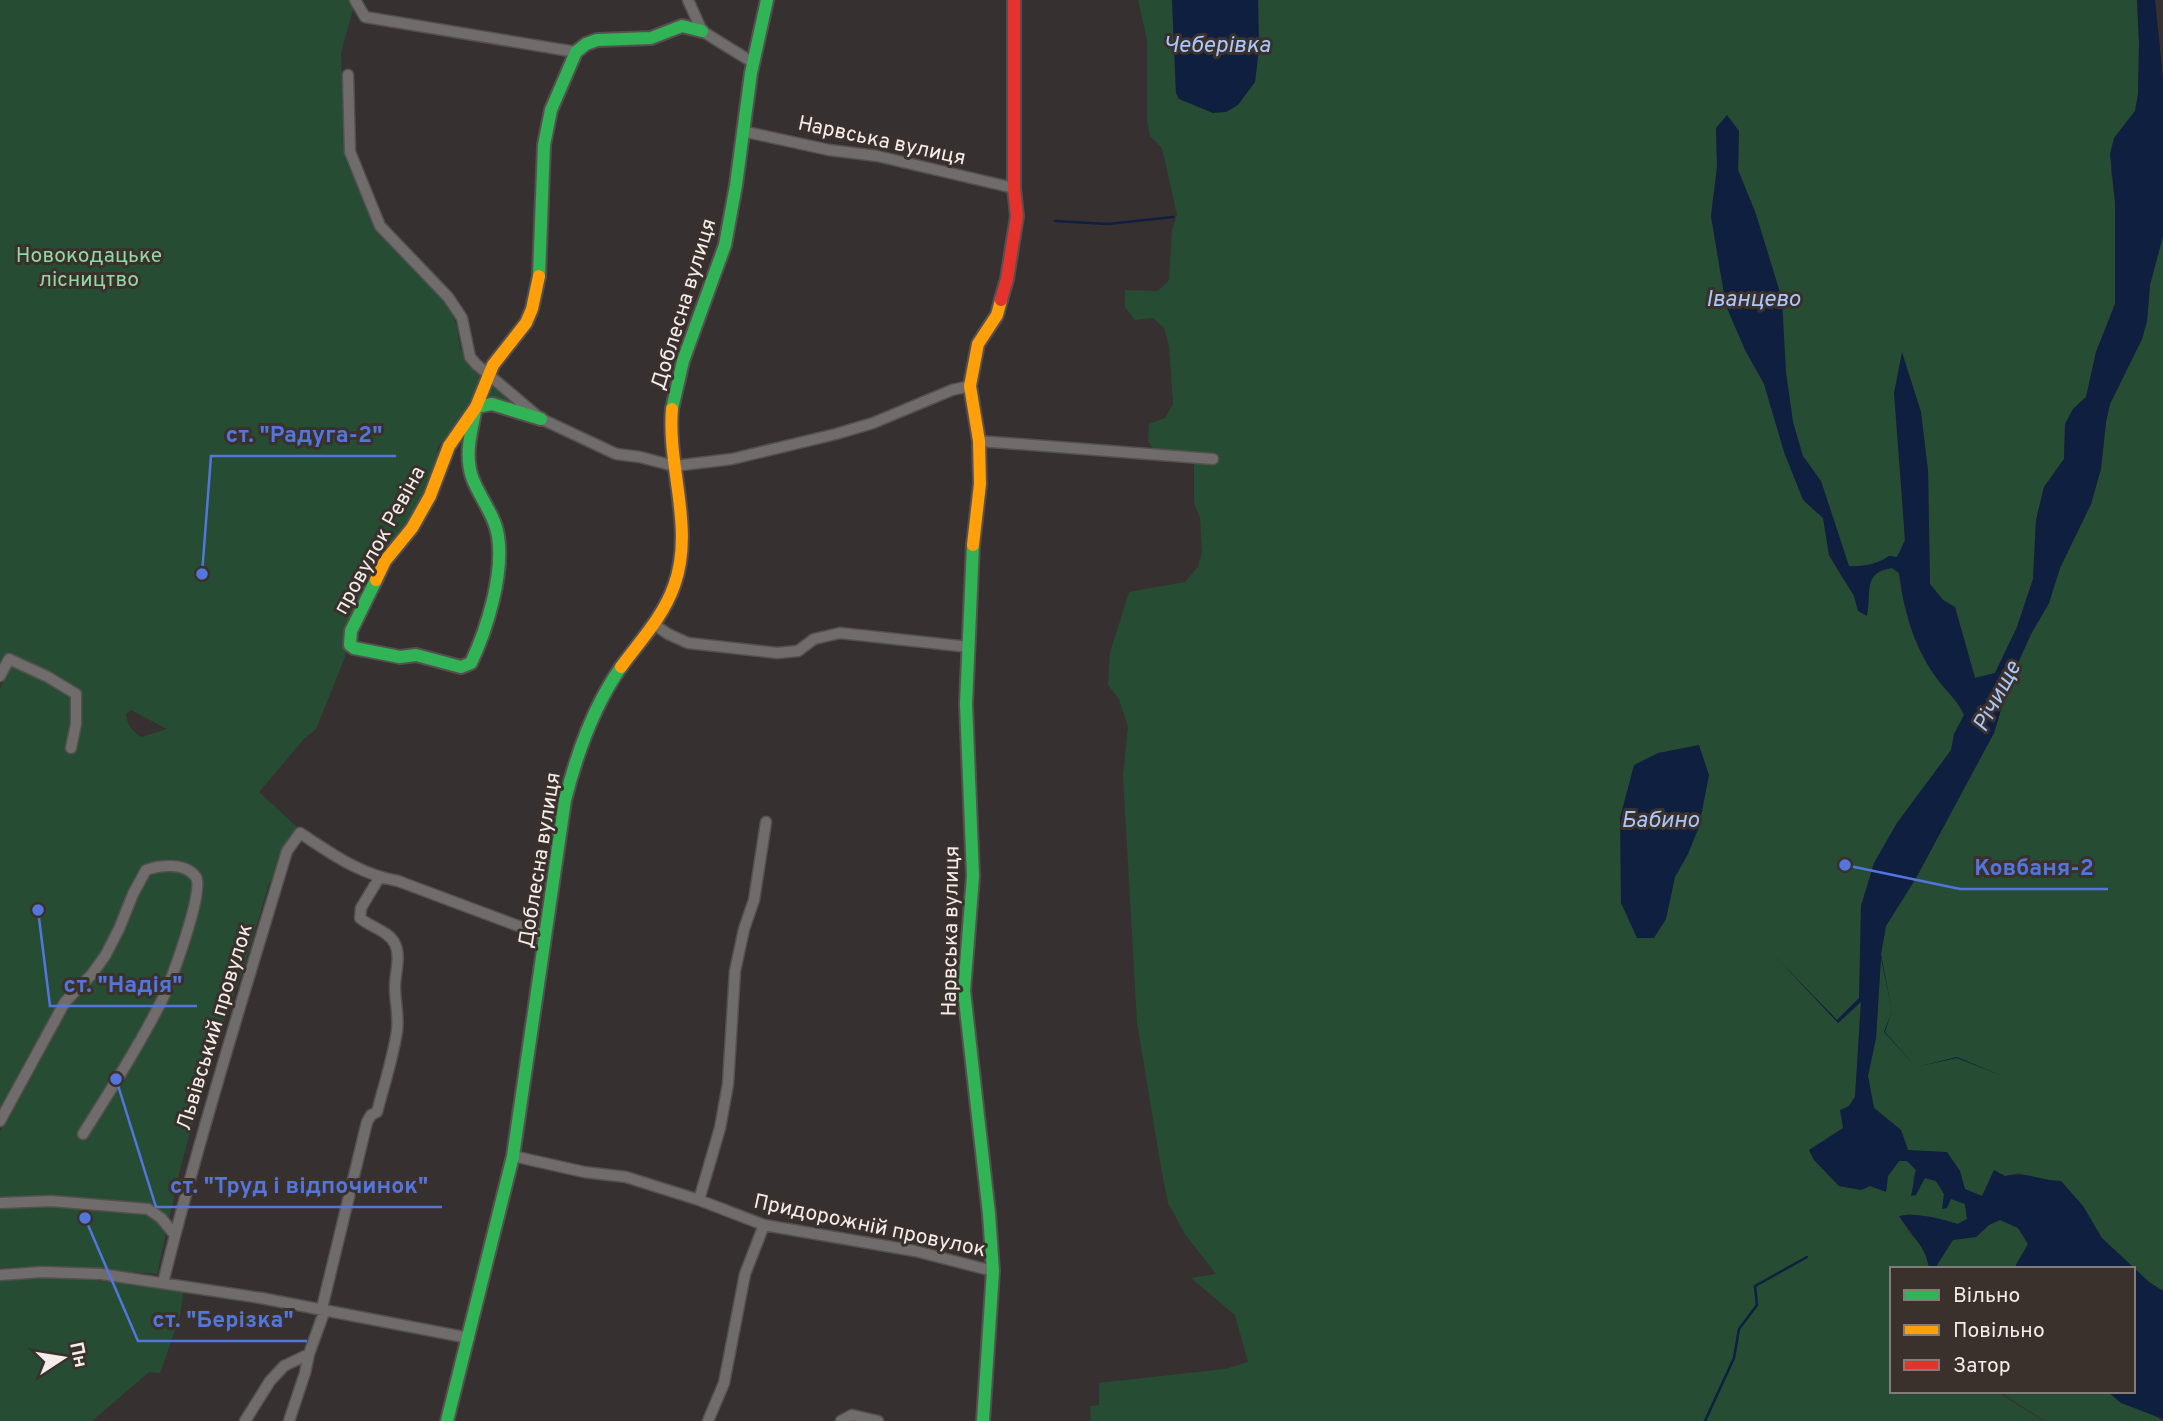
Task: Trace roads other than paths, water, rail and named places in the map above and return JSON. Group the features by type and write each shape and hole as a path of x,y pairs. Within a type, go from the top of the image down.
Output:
{"street":[{"path":"355,0 365,18 576,52 597,40 651,38 682,26 702,31 752,62"},
{"path":"688,0 702,31"},
{"name":"Доблесна вулиця","path":"447,1421 513,1156 569,777 598,704 617,673 655,625 669,600 679,567 679,510 671,423 672,401 679,372 724,246 752,62 767,0"},
{"name":"Нарвська вулиця","path":"983,1421 993,1271 964,991 972,876 966,704 973,547 980,484 979,441 970,386 978,344 997,314 1007,279 1017,216 1014,188 1014,0"},
{"name":"провулок Ревіна","path":"476,407 469,463 472,477 489,506 498,538 494,594 474,657 467,666 461,667 416,655 400,657 354,648 350,645 351,631 373,583 385,561 412,528 430,496 449,446 476,407 493,365 526,323 539,277 544,145 551,110 576,52"},
{"path":"348,75 350,152 380,226 448,297 462,318 470,357 541,419"},
{"name":"Нарвська вулиця","path":"742,131 829,150 877,156 1014,188"},
{"path":"476,407 492,404 541,419 615,454 674,466 732,459 836,434 952,390 970,386"},
{"path":"979,441 1213,459"},
{"path":"655,625 668,635 688,643 776,653 798,651 814,639 840,634 969,648"},
{"path":"0,676 4,659 48,677 76,694 76,723 71,748"},
{"path":"699,1200 720,1128 728,1084 735,971 744,929 754,901 766,821"},
{"name":"Львівський провулок","path":"163,1283 229,1038 287,850 300,833 357,869 379,878"},
{"path":"0,1121 65,1002 105,956 146,870 158,866 175,866 187,870 196,878 198,886 191,918 162,1000 83,1134"},
{"path":"289,1421 323,1310 367,1122 377,1112 397,1030 397,951 389,936 367,925 360,918 361,908 379,878 398,881 545,936"},
{"name":"Придорожній провулок","path":"513,1156 626,1177 699,1200 764,1225 915,1251 993,1271"},
{"path":"0,1203 51,1201 148,1209 161,1218 175,1236"},
{"path":"708,1421 724,1383 745,1274 764,1225"},
{"path":"0,1275 42,1272 102,1274 261,1298 468,1338"},
{"path":"245,1421 270,1381 285,1366 309,1354"},
{"path":"841,1421 852,1415 878,1421"}],"water":[{"name":"Чеберівка","path":"1172,0 1258,0 1259,48 1255,82 1238,105 1226,112 1213,113 1179,99 1176,93"},
{"path":"2137,0 2155,0 2163,78 2163,236 2150,285 2147,321 2142,339 2110,404 2101,469 2091,504 2060,568 2049,603 2031,634 2009,683 1994,733 1916,878 1886,926 1881,954 1892,1011 1881,958 1876,1038 1868,1076 1874,1108 1901,1130 1908,1150 1947,1152 1960,1171 1965,1189 1982,1196 1994,1170 2005,1176 2026,1175 2061,1181 2083,1206 2102,1238 2133,1267 2016,1267 2028,1244 2018,1228 2000,1220 1989,1225 1976,1237 1953,1240 1938,1267 1929,1267 1922,1247 1899,1216 1921,1215 1958,1224 1967,1219 1965,1204 1951,1199 1947,1208 1942,1209 1944,1194 1936,1181 1925,1178 1916,1195 1911,1196 1916,1170 1907,1161 1899,1161 1888,1176 1886,1192 1870,1186 1861,1190 1839,1186 1814,1160 1809,1150 1843,1128 1840,1110 1849,1106 1855,1097 1861,1002 1838,1023 1772,953 1837,1020 1859,998 1861,906 1874,863 1897,823 1951,750 1954,734 1964,715 1955,699 1935,676 1915,639 1899,573 1892,568 1876,574 1870,585 1867,616 1858,611 1854,596 1829,555 1823,518 1803,500 1784,452 1764,384 1745,350 1726,306 1711,216 1717,167 1716,128 1727,115 1739,131 1738,170 1756,214 1782,299 1786,372 1793,422 1803,456 1821,481 1849,566 1870,564 1889,556 1897,557 1905,540 1894,393 1902,352 1921,412 1928,470 1930,584 1943,600 1955,607 1975,678 1995,673 2017,627 2033,579 2036,520 2044,487 2064,459 2065,424 2073,409 2086,397 2096,352 2115,304 2115,202 2110,154 2114,138 2135,111 2138,94"},
{"name":"Бабино","path":"1699,745 1709,775 1699,827 1675,877 1666,919 1654,938 1637,938 1621,903 1620,818 1634,765 1658,753"},
{"path":"1957,1057 2005,1077 1957,1058 1916,1067"},
{"path":"2135,1269 2163,1291 2163,1419 2121,1403 2109,1393 2135,1393"}],"waterway":[{"path":"1055,221 1108,224 1173,217"},
{"path":"1705,1421 1734,1358 1739,1329 1757,1305 1755,1286 1807,1257"}],"place":[{"name":"ст. \"Радуга-2\"","path":"202,574"},
{"name":"Ковбаня-2","path":"1845,865"},
{"name":"ст. \"Надія\"","path":"38,910"},
{"name":"ст. \"Труд і відпочинок\"","path":"116,1079"},
{"name":"ст. \"Берізка\"","path":"85,1218"}],"park label":[{"name":"Новокодацьке лісництво","path":"89,267"}],"water label":[{"name":"Іванцево","path":"1753,298"},
{"name":"Річище","path":"1996,696"}]}
